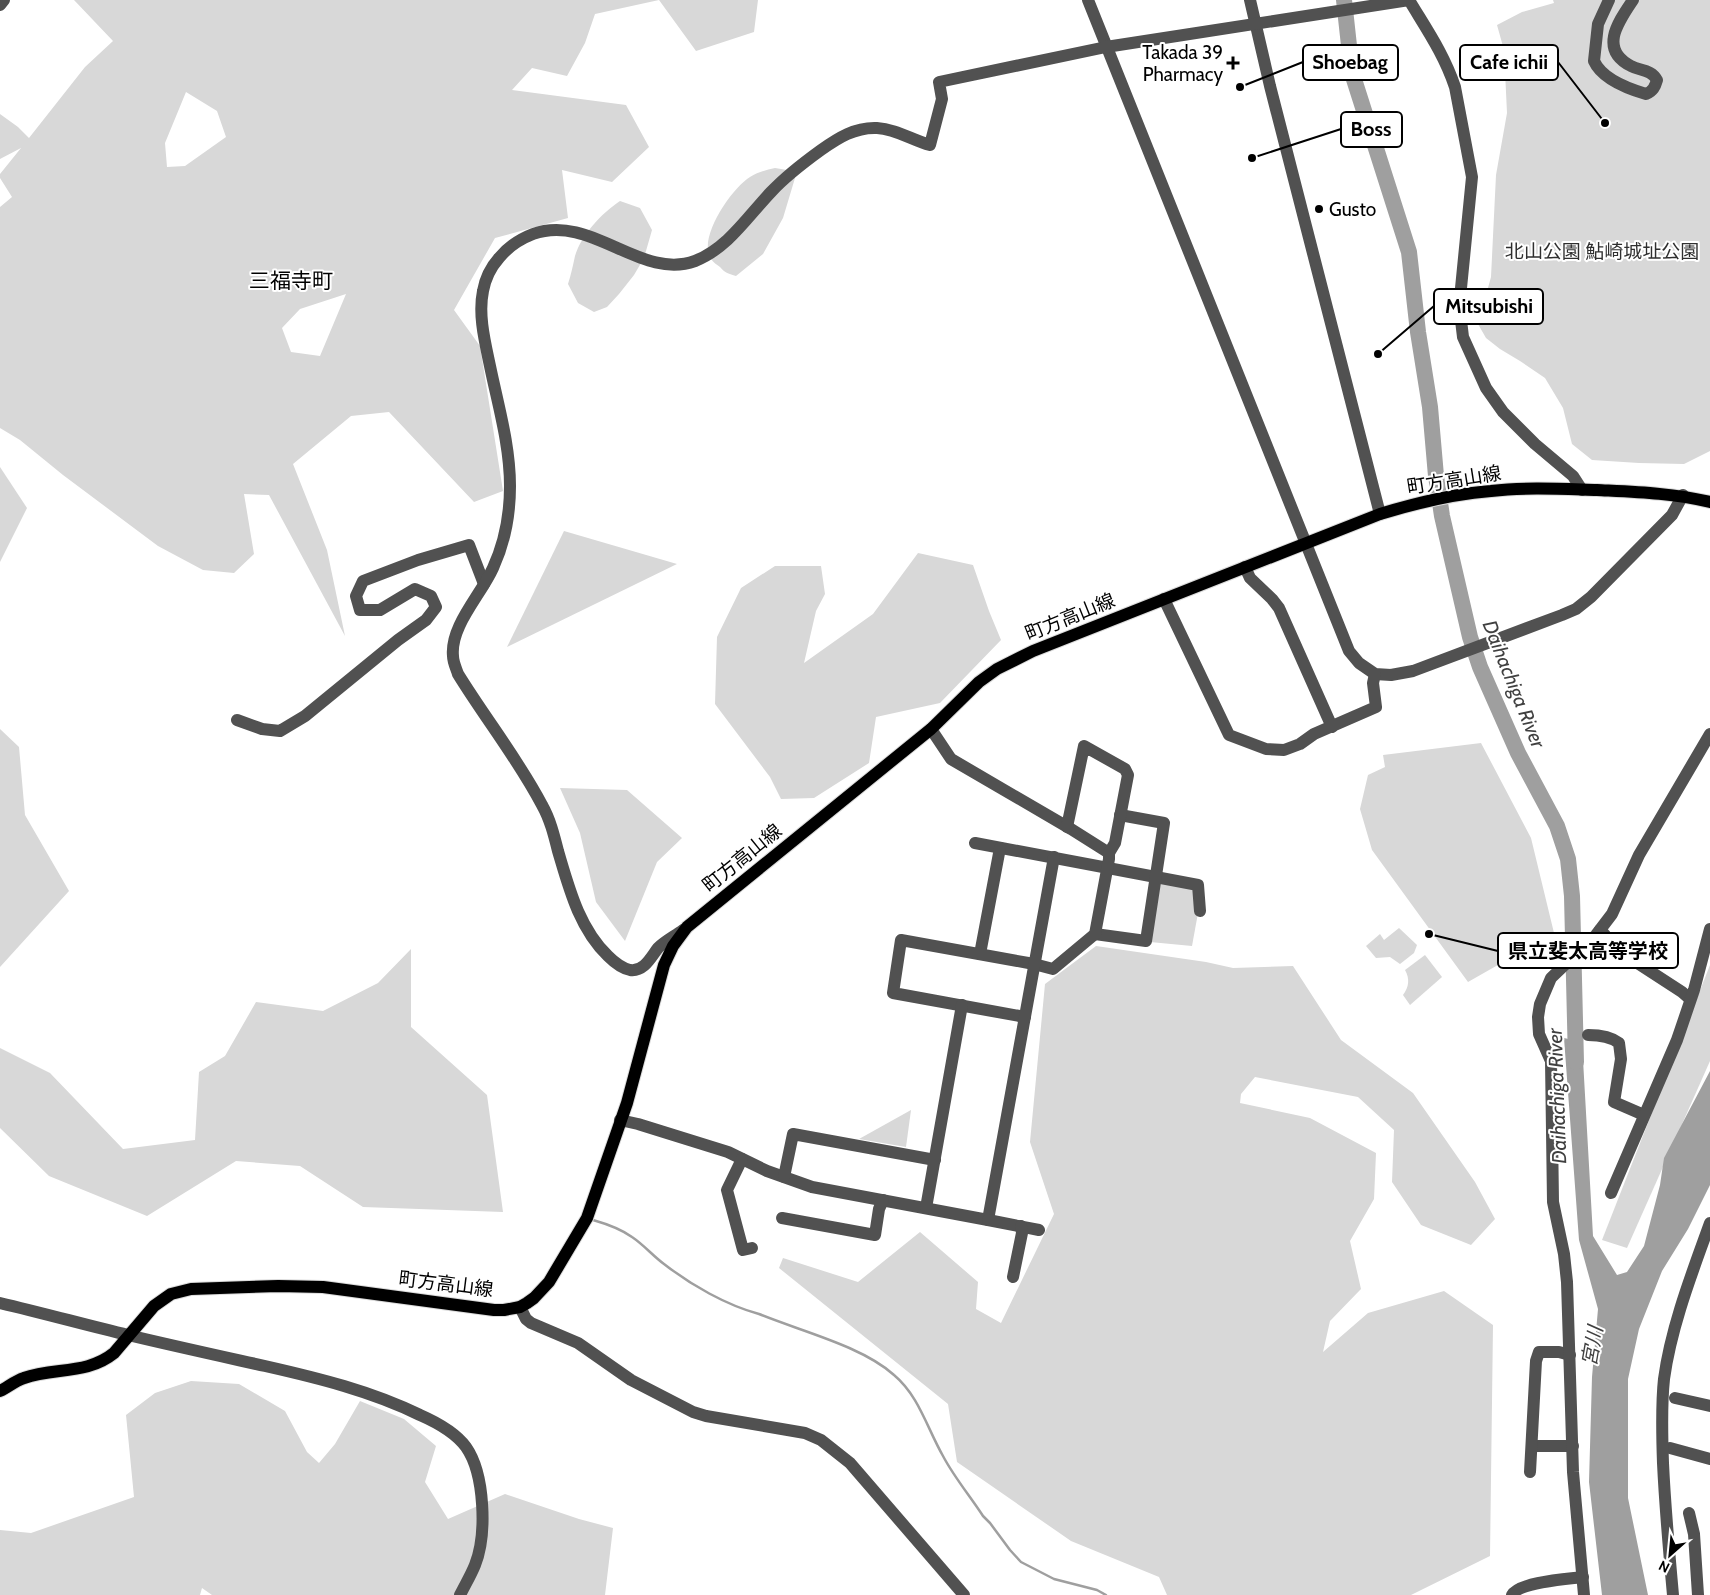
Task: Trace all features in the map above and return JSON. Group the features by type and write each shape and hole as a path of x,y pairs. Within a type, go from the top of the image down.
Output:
{"main road":[{"name":"町方高山線","path":"0,1392 29,1376 96,1365 114,1354 154,1306 181,1291 278,1286 323,1288 494,1310 520,1307 534,1298 548,1282 587,1218 627,1103 664,964 673,946 687,927 931,729 979,682 997,669 1033,651 1380,514 1415,503 1493,490 1527,489 1655,492 1683,495 1710,502"}],"street":[{"path":"0,5 4,0"},
{"path":"1088,0 1305,544 1349,651 1359,663 1375,674 1391,675 1413,671 1576,609 1672,514 1683,495"},
{"path":"1250,0 1270,86 1380,514"},
{"path":"687,927 659,947 638,970 623,968 595,942 581,920 552,829 543,807 508,748 460,678 452,656 456,632 484,584 500,550 509,506 510,469 505,434 484,339 482,308 486,281 494,265 504,252 519,241 542,231 578,233 598,239 636,256 664,264 690,262 706,256 722,246 787,177 846,134 864,129 886,129 896,131 930,145 942,99 939,82 1106,47 1409,0 1441,51 1451,73 1472,177 1461,288 1461,327 1466,346 1486,388 1503,412 1535,444 1573,476 1582,490"},
{"path":"1609,0 1598,24 1594,61 1596,67 1613,80 1646,94 1652,91 1655,85 1657,80 1654,74 1631,66 1620,58 1613,42 1614,31 1633,0"},
{"path":"237,720 262,729 280,731 306,716 398,640 426,620 436,606 431,596 416,589 380,610 360,610 356,596 363,581 418,560 469,545 484,584"},
{"path":"1245,567 1250,578 1279,608 1332,727"},
{"path":"1164,599 1229,735 1266,749 1284,750 1300,744 1314,734 1376,707 1373,683 1375,674"},
{"path":"931,729 951,759 1109,853"},
{"path":"1584,1595 1575,1498 1566,1268 1553,1202 1551,1061 1539,1034 1538,1017 1542,996 1555,974 1598,933 1612,914 1639,855 1710,734"},
{"path":"1026,1017 893,993 901,940 1034,964 1052,969 1095,934 1108,868 1109,853 1115,843 1128,775 1126,769 1084,746 1067,827"},
{"path":"1095,934 1146,941 1164,823 1120,815"},
{"path":"975,844 1198,885 1200,911"},
{"path":"980,954 1000,848"},
{"path":"988,1220 1054,858"},
{"path":"1611,1193 1677,1040 1710,929"},
{"path":"1598,933 1606,935 1602,940 1690,999"},
{"path":"926,1208 962,1006"},
{"path":"1588,1035 1599,1035 1615,1039 1619,1043 1621,1058 1614,1102 1644,1114"},
{"path":"620,1120 728,1152 784,1178 812,1187 1039,1230"},
{"path":"784,1178 793,1134 934,1160"},
{"path":"742,1159 727,1190 743,1250 752,1248"},
{"path":"782,1218 875,1235 879,1209 883,1200"},
{"path":"1673,1595 1662,1438 1664,1378 1683,1299 1710,1223"},
{"path":"1013,1277 1022,1233 1021,1226"},
{"path":"0,1303 128,1335 327,1380 399,1404 436,1422 456,1436 466,1447 476,1467 480,1488 482,1524 480,1545 476,1564 460,1595"},
{"path":"520,1307 531,1323 578,1342 631,1380 694,1412 706,1416 805,1433 821,1440 850,1463 964,1595"},
{"path":"1530,1472 1536,1361 1539,1352 1570,1355"},
{"path":"1675,1398 1710,1406"},
{"path":"1532,1446 1573,1446"},
{"path":"1670,1448 1710,1459"},
{"path":"1689,1513 1694,1534 1698,1595"},
{"path":"1512,1595 1515,1590 1520,1588 1583,1577"}],"green space":[{"path":"74,0 659,0 595,14 585,43 567,76 532,68 512,90 626,105 649,147 612,182 562,170 568,218 495,238 454,310 480,346 503,491 474,502 389,412 351,416 293,464 327,550 345,636 269,495 244,494 254,554 234,573 203,570 158,546 63,475 20,440 0,428 0,207 12,197 0,178 0,174 21,148 0,159 0,114 29,138 85,67 113,41","holes":["186,92 217,111 226,137 185,166 167,167 165,143","346,294 320,356 291,352 282,328 300,309"]},
{"path":"659,0 758,0 754,32 696,51"},
{"name":"北山公園 鮎崎城址公園","path":"1553,0 1710,0 1710,451 1684,464 1592,460 1572,444 1563,408 1545,378 1486,338 1478,324 1491,277 1496,175 1507,113 1504,50 1497,25 1522,12 1554,3"},
{"path":"775,168 787,170 795,178 783,218 763,254 736,276 727,273 711,259 708,250 712,227 726,202 743,183 756,174"},
{"path":"620,201 640,208 652,230 644,258 634,275 607,307 594,312 578,303 568,284 575,256 587,232 599,218"},
{"path":"0,467 27,508 0,562"},
{"path":"564,531 677,564 507,647"},
{"path":"918,553 973,565 1001,640 940,703 876,717 869,763 814,798 781,799 770,777 715,704 717,637 741,588 775,566 821,566 825,594 816,611 804,663 873,614"},
{"path":"0,729 19,747 25,815 69,891 0,967"},
{"path":"1481,743 1531,838 1554,933 1468,982 1372,850 1360,809 1368,775 1385,767 1383,755"},
{"path":"560,788 627,790 682,838 657,862 625,941 596,902 580,833"},
{"path":"1161,881 1195,888 1198,913 1192,946 1150,942"},
{"path":"1399,928 1417,945 1414,953 1400,964 1390,957 1376,958 1366,946 1380,934 1384,940"},
{"path":"1096,946 1206,962 1233,968 1293,966 1341,1040 1413,1093 1475,1182 1495,1219 1471,1245 1421,1225 1392,1182 1394,1130 1358,1097 1255,1077 1241,1094 1240,1103 1310,1118 1376,1153 1374,1199 1350,1241 1361,1289 1330,1321 1323,1352 1368,1313 1444,1291 1493,1325 1490,1556 1411,1595 1167,1595 1159,1577 1071,1541 957,1462 948,1404 779,1268 783,1258 858,1282 920,1232 978,1282 976,1309 1001,1323 1054,1214 1030,1142 1045,984"},
{"path":"411,949 411,1027 487,1095 503,1212 363,1207 300,1166 236,1161 147,1216 49,1176 0,1128 0,1048 50,1073 123,1149 195,1140 199,1072 225,1056 256,1002 323,1011 378,983"},
{"path":"1425,955 1442,977 1410,1005 1403,995 1408,983 1405,970"},
{"path":"1710,965 1710,1061 1627,1248 1602,1240"},
{"path":"911,1110 906,1147 859,1139"},
{"path":"191,1381 239,1384 285,1411 307,1452 319,1463 335,1444 360,1401 404,1419 436,1446 425,1482 448,1519 505,1494 579,1519 613,1528 605,1595 212,1595 202,1588 200,1595 0,1595 0,1530 31,1533 134,1497 126,1415 155,1393"}],"shaded area":[{"path":"1564,1038 1582,1042 1593,1236 1617,1275 1627,1272 1644,1246 1660,1185 1664,1158 1710,1071 1710,1185 1688,1229 1662,1271 1639,1329 1628,1379 1628,1498 1648,1595 1602,1595 1589,1482 1592,1377 1598,1309 1579,1240"}],"waterway":[{"name":"Daihachiga River","path":"1344,0 1352,73 1409,252 1418,332 1430,407 1436,476 1442,516 1470,637 1480,667 1518,753 1557,826 1568,859 1572,896 1576,1062"},
{"path":"593,1220 628,1234 674,1272 722,1300 848,1347 881,1365 903,1383 916,1402 952,1471 983,1516 1021,1562 1054,1579 1097,1590 1106,1595"}],"place":[{"name":"Takada 39 Pharmacy","path":"1233,63"},
{"name":"Shoebag","path":"1240,87"},
{"name":"Cafe ichii","path":"1605,123"},
{"name":"Boss","path":"1252,158"},
{"name":"Gusto","path":"1319,209"},
{"name":"Mitsubishi","path":"1378,354"},
{"name":"県立斐太高等学校","path":"1429,934"}],"district":[{"name":"三福寺町","path":"291,280"}],"water label":[{"name":"宮川","path":"1592,1346"}]}
